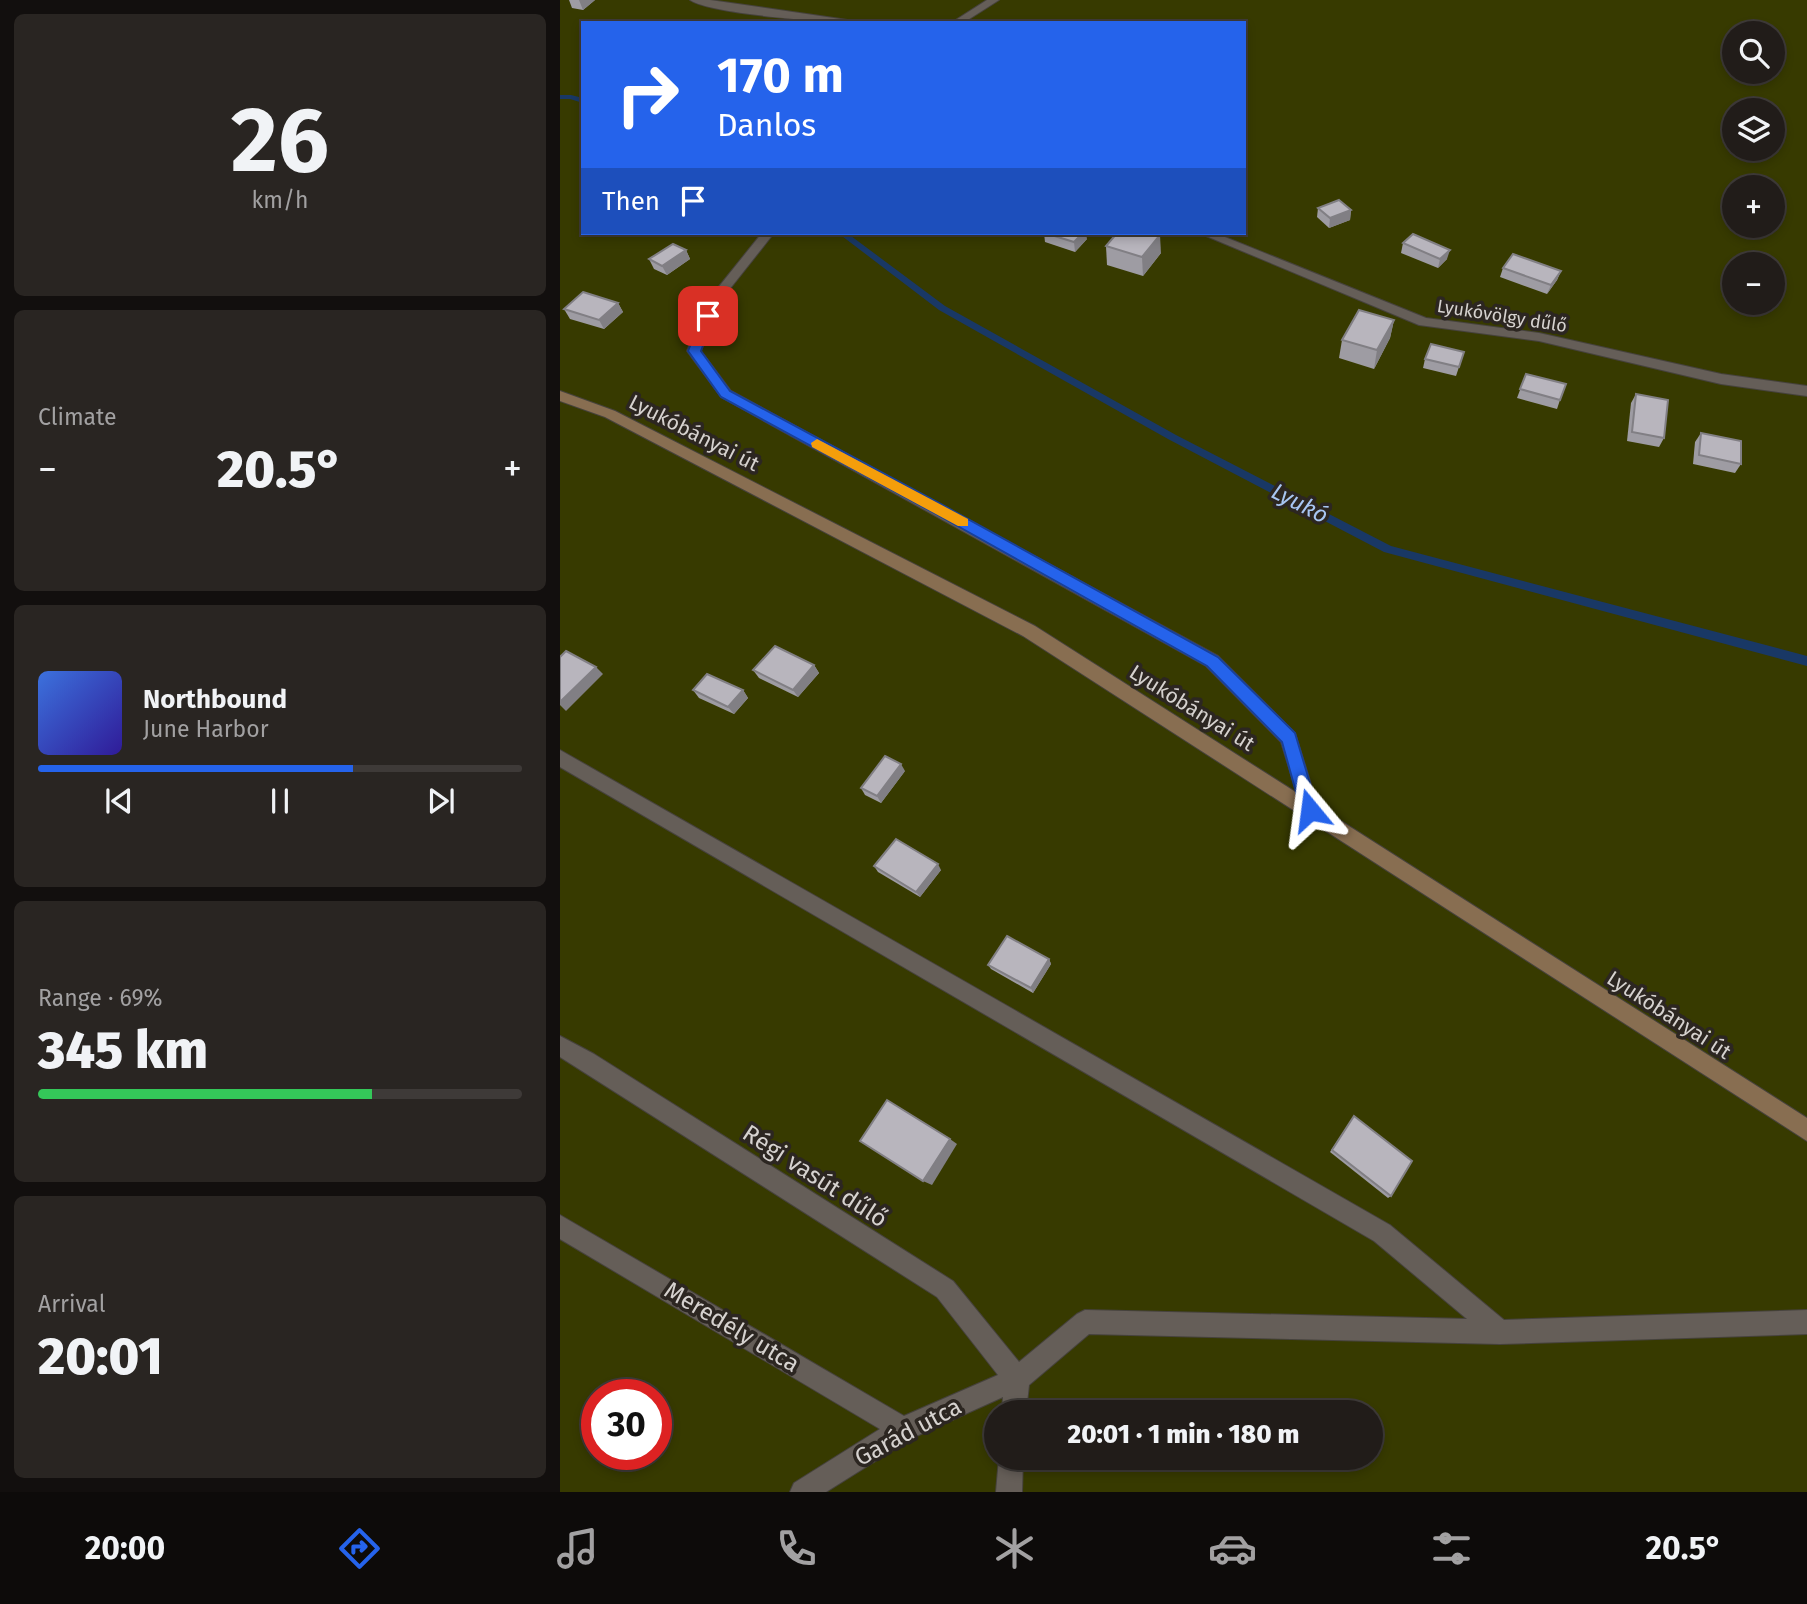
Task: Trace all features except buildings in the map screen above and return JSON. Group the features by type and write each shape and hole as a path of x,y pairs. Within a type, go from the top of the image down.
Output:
{"main road":[{"name":"Lyukóbányai út","path":"560,396 610,414 1029,631 1807,1130"}],"street":[{"path":"695,0 730,7 846,21"},
{"path":"959,21 994,0"},
{"path":"766,235 715,299 694,351 726,394 1212,661 1289,738 1310,810"},
{"name":"Lyukóvölgy dűlő","path":"1210,235 1423,322 1539,337 1721,379 1807,391"},
{"path":"560,758 1382,1233 1500,1332"},
{"name":"Régi vasút dűlő","path":"560,1046 945,1289 1017,1379"},
{"name":"Meredély utca","path":"560,1226 903,1429"},
{"name":"Garád utca","path":"803,1492 903,1429 1017,1379 1085,1322 1500,1332 1807,1322"},
{"path":"1015,1400 1017,1379"},
{"path":"1009,1492 1010,1470"}],"shaded area":[{"path":"560,0 1807,0 1807,1492 560,1492"}],"waterway":[{"name":"Lyukó","path":"560,97 581,100"},
{"name":"Lyukó","path":"845,235 942,308 1172,437 1388,549 1807,661"}],"slow traffic":[{"path":"817,443 963,522"}],"route":[{"path":"708,316 694,351 726,394 1212,661 1289,738 1310,810"}]}
